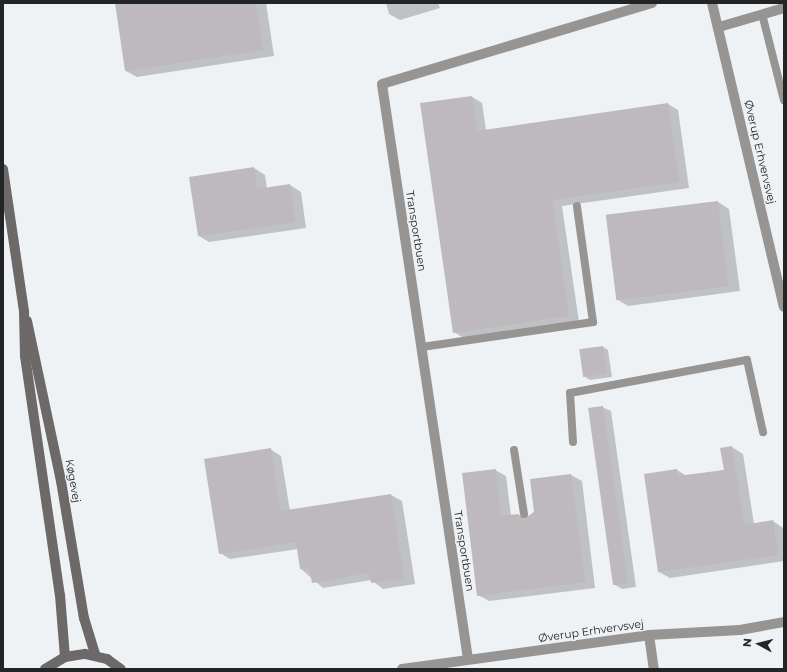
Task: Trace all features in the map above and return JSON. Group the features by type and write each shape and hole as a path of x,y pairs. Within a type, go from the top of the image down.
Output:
{"street":[{"name":"Transportbuen","path":"468,659 382,84 652,3"},
{"name":"Øverup Erhvervsvej","path":"712,3 719,27 784,307"},
{"path":"719,27 784,8"},
{"name":"Køgevej","path":"3,170 24,312 61,480 84,618 95,655"},
{"name":"Køgevej","path":"24,312 25,356 60,596 65,657"},
{"name":"Øverup Erhvervsvej","path":"402,669 649,635 740,630 784,622"},
{"path":"649,635 654,669"},
{"path":"45,669 65,657 95,655 121,669"}],"lane":[{"path":"762,14 784,100"},
{"path":"422,347 592,322 577,206"},
{"path":"573,442 570,393 747,360 763,432"},
{"path":"514,450 524,514"}],"building":[{"path":"115,3 256,3 263,50 125,71"},
{"path":"472,96 477,131 668,103 679,182 552,200 569,316 453,333 420,103"},
{"path":"254,167 257,189 290,184 295,222 198,236 189,177"},
{"path":"718,201 728,286 616,300 606,215"},
{"path":"603,346 607,374 583,377 579,349"},
{"path":"603,406 628,583 613,585 588,408"},
{"path":"732,446 744,525 773,520 778,555 658,572 644,474 677,469 678,476 724,470 720,448"},
{"path":"271,448 280,511 391,494 404,578 371,583 369,573 312,583 309,568 300,569 296,542 219,554 204,459"},
{"path":"496,469 501,516 518,514 524,519 534,512 530,479 571,474 585,582 477,596 462,473"}]}
